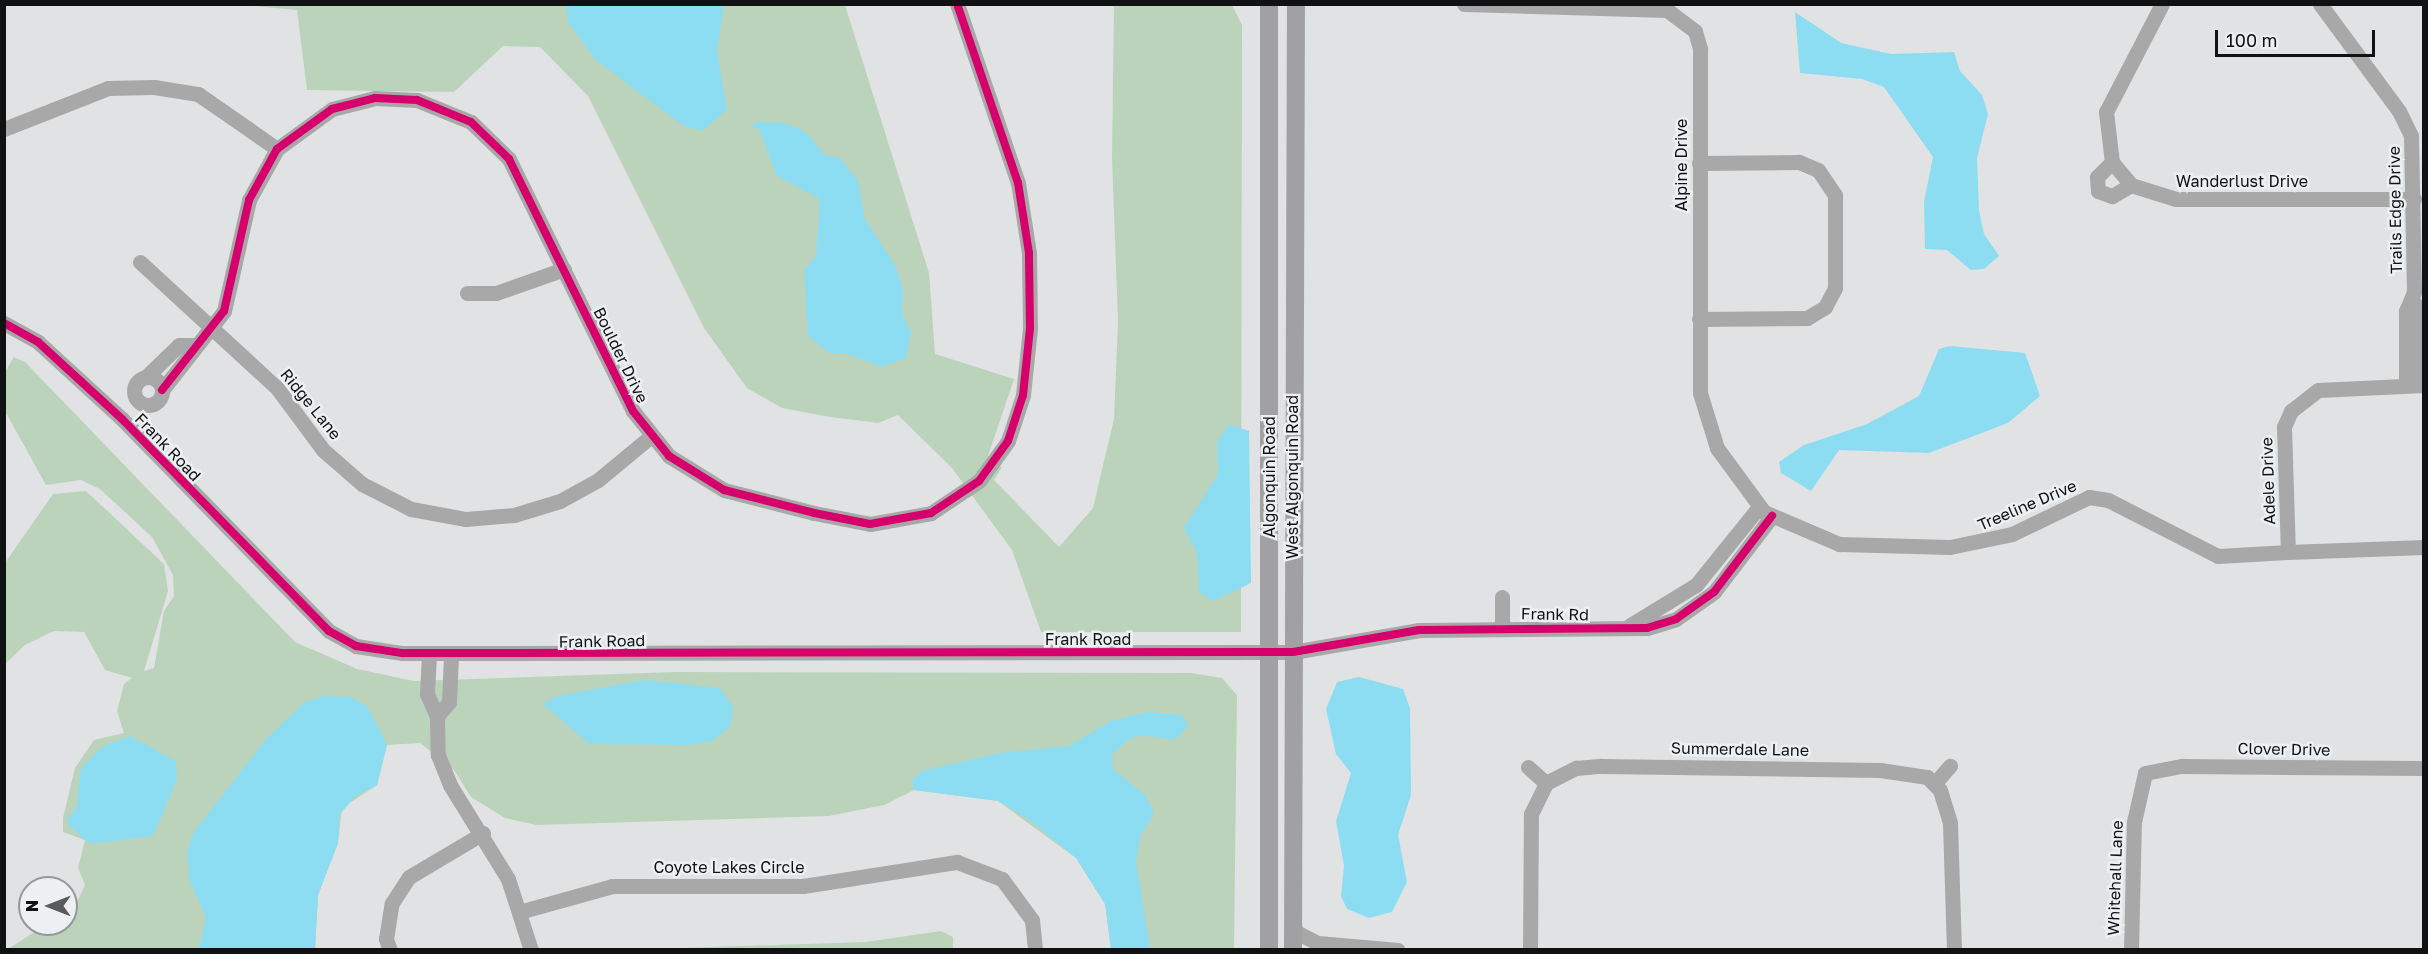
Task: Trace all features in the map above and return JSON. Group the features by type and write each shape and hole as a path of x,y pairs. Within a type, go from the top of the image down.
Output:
{"main road":[{"name":"Algonquin Road","path":"1269,4 1269,950"},
{"name":"West Algonquin Road","path":"1293,950 1296,4"}],"street":[{"name":"Boulder Drive","path":"138,401 154,404 162,390 194,354 194,345 212,325 231,294 249,200 277,149 323,113 375,98 411,99 449,110 484,132 509,159 650,437 695,476 724,490 870,524 931,513 959,498 997,459 1023,395 1030,328 1029,253 1010,150 957,4"},
{"name":"Alpine Drive","path":"1464,4 1660,9 1682,16 1700,43 1699,319 1705,418 1722,458 1759,507 1772,516"},
{"path":"2112,162 2097,177 2098,191 2112,196 2131,185 2112,162 2105,125 2111,96 2162,4"},
{"name":"Trails Edge Drive","path":"2320,4 2399,111 2411,136 2414,199 2413,301 2406,311 2417,385"},
{"path":"4,129 108,88 154,87 198,94 277,149"},
{"path":"1699,319 1807,318 1825,307 1835,288 1835,195 1818,170 1799,162 1700,163"},
{"name":"Wanderlust Drive","path":"2131,185 2176,199 2414,199"},
{"name":"Ridge Lane","path":"140,262 212,325 277,388 323,450 362,484 411,509 466,519 514,515 560,501 598,480 650,437"},
{"path":"467,293 495,293 564,269"},
{"name":"Frank Road","path":"4,323 38,342 122,419 329,631 356,646 429,656 1293,652"},
{"name":"Boulder Drive","path":"138,401 135,385 180,345 194,345"},
{"path":"146,377 158,380 162,390"},
{"name":"Adele Drive","path":"2288,552 2284,427 2291,411 2318,390 2417,385"},
{"name":"Boulder Drive","path":"122,419 138,401"},
{"name":"Treeline Drive","path":"1772,516 1809,535 1863,548 1950,547 2012,534 2089,497 2109,500 2218,556 2288,552"},
{"path":"1629,627 1696,585 1759,507"},
{"name":"Frank Rd","path":"1293,652 1419,630 1661,625 1701,602 1723,583 1772,516"},
{"path":"2288,552 2417,548"},
{"path":"1502,597 1502,627"},
{"path":"429,656 438,755 450,785 483,833 519,912 531,950"},
{"path":"434,714 449,702 451,656"},
{"name":"Summerdale Lane","path":"1546,783 1576,768 1601,766 1881,770 1915,772 1935,783"},
{"path":"1950,766 1935,783 1950,822 1954,950"},
{"name":"Clover Drive","path":"2145,773 2182,766 2424,768"},
{"path":"1528,767 1546,783 1531,814 1530,950"},
{"name":"Whitehall Lane","path":"2131,950 2134,822 2145,773"},
{"path":"390,950 386,939 392,903 409,877 483,833"},
{"name":"Coyote Lakes Circle","path":"519,912 612,886 803,886 957,862 1002,879 1032,920 1035,950"},
{"path":"1293,921 1296,932 1312,942 1398,950"}],"green space":[{"path":"242,5 845,5 929,273 935,354 1014,379 988,456 1002,467 994,480 1059,547 1093,508 1114,419 1118,321 1112,158 1114,5 1232,5 1242,25 1241,632 1041,632 1012,550 952,468 898,415 878,423 830,417 782,408 747,388 704,328 588,96 540,47 503,46 454,92 307,90 297,10"},
{"path":"14,357 25,362 295,642 357,669 414,681 675,672 1191,673 1222,678 1237,695 1234,949 1111,949 1105,904 1076,858 998,801 914,790 884,805 829,816 537,825 505,818 471,797 454,770 420,743 387,745 377,785 342,808 338,843 318,895 315,949 8,949 28,936 78,936 78,900 85,885 78,868 85,840 63,832 63,818 75,768 94,740 124,733 117,711 124,684 132,678 105,670 84,632 54,631 25,645 5,664 5,563 53,494 86,491 164,564 168,591 144,671 154,668 164,611 174,596 173,575 152,537 100,489 81,480 46,485 5,411 5,372"},
{"path":"941,931 953,937 953,949 652,949 866,942"}],"water":[{"path":"566,5 724,5 717,51 727,110 702,131 682,125 596,60 568,22"},
{"path":"1795,12 1841,43 1891,54 1954,52 1960,71 1982,95 1988,114 1977,158 1979,210 1984,234 1999,256 1984,269 1971,270 1947,250 1925,249 1924,202 1933,157 1884,87 1862,79 1800,73"},
{"path":"760,122 786,123 807,133 824,155 840,158 858,181 865,219 895,265 903,290 902,315 911,332 906,358 881,367 846,353 829,353 808,336 804,270 816,256 820,199 777,176 759,129 750,126"},
{"path":"1950,346 2025,353 2040,396 2008,423 1929,453 1839,450 1811,491 1781,473 1779,462 1804,445 1867,424 1919,396 1939,349"},
{"path":"1229,424 1249,431 1251,583 1213,601 1199,592 1197,553 1184,528 1218,474 1217,442"},
{"path":"1359,677 1403,689 1410,708 1411,795 1398,835 1407,882 1392,912 1369,918 1347,909 1341,896 1344,866 1336,821 1351,773 1336,754 1326,709 1337,682"},
{"path":"644,680 720,688 733,706 730,727 712,741 689,745 589,744 543,704 557,696"},
{"path":"324,696 351,697 367,706 387,745 377,785 356,796 339,815 338,843 318,895 315,949 199,949 206,917 189,879 187,851 194,832 267,738 305,702"},
{"path":"1147,712 1181,715 1189,725 1175,740 1143,735 1129,739 1112,755 1113,769 1145,795 1154,813 1140,837 1136,861 1150,949 1111,949 1105,904 1076,858 1029,820 998,801 914,790 912,780 922,771 1000,753 1069,746 1111,721"},
{"path":"130,736 176,761 177,780 153,836 89,844 66,822 77,806 81,768 102,747"}],"cycle path":[{"path":"162,390 224,311 249,200 277,149 332,109 375,98 417,100 471,122 509,159 633,411 669,456 724,490 814,513 870,524 931,513 979,481 1008,441 1023,395 1030,328 1029,253 1018,183 957,4"},
{"path":"4,323 38,342 122,419 329,631 356,646 402,653 1293,652 1419,630 1647,628 1676,619 1714,592 1772,516"}]}
